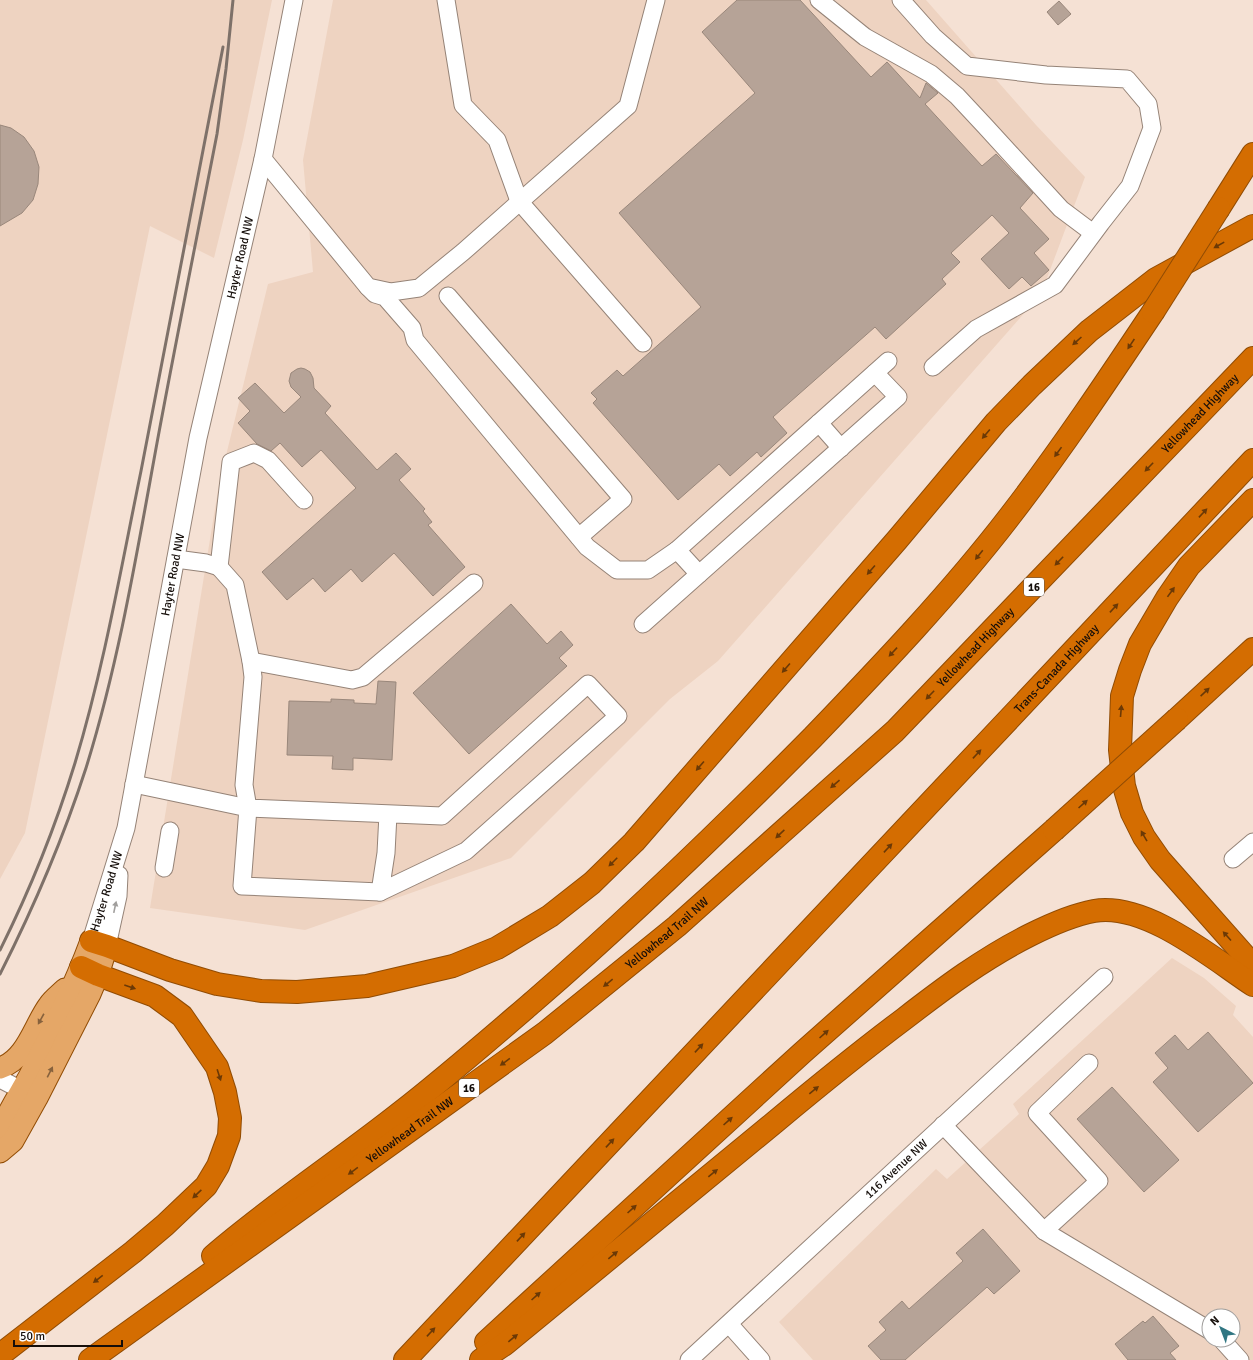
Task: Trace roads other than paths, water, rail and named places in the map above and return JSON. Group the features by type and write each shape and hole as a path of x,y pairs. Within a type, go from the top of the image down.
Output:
{"highway":[{"path":"110,1345 243,1230 401,1113 536,1000 666,882 748,804 854,694 910,634 968,568 1010,517 1073,431 1153,312 1253,154"},
{"path":"1220,208 1253,170"},
{"path":"99,943 170,970 217,984 261,991 297,992 368,986 453,966 497,948 550,916 592,883 634,842 897,540 996,422 1058,359 1089,331 1156,279 1253,226"},
{"name":"Yellowhead Highway","path":"809,808 895,731 1253,358"},
{"name":"Trans-Canada Highway","path":"405,1360 1253,460"},
{"path":"1253,500 1189,566 1167,598 1140,644 1122,696 1120,750 1124,786 1132,813 1144,837 1160,860 1253,965"},
{"path":"466,1360 796,1059 1054,830 1252,650"},
{"name":"Yellowhead Trail NW","path":"90,1360 545,1033 677,926 809,808"},
{"path":"481,1360 505,1344 858,1054 921,1005 974,966 1006,947 1042,929 1064,920 1095,911 1119,911 1142,918 1174,932 1253,985"},
{"path":"0,1355 133,1252 165,1225 206,1186 218,1166 229,1136 230,1118 225,1092 216,1067 182,1016 155,996 85,974"}],"main road":[{"name":"Hayter Road NW","path":"0,1152 13,1141 5,1127 29,1094 90,994 85,974 99,943"},
{"path":"0,1068 8,1065 18,1056 49,1004 85,974"}],"street":[{"name":"Hayter Road NW","path":"99,943 118,896 122,845 143,743 200,431 263,159 294,0"},
{"path":"446,0 463,105 497,140 520,201 643,342"},
{"path":"372,290 391,292 419,288 628,106 656,0"},
{"path":"819,0 865,37 931,74 957,96 1061,209 1093,233"},
{"path":"901,0 934,36 967,66 1046,75 1128,79 1148,104 1152,128 1130,186 1055,285 976,330 933,367"},
{"path":"263,159 372,290 376,304 381,310 404,335 415,340 587,547 617,570 648,570 677,550 888,361"},
{"path":"448,296 623,499 578,537"},
{"path":"643,624 898,397 875,373"},
{"path":"819,423 841,448"},
{"path":"219,566 231,462 254,453 268,460 304,500"},
{"path":"677,550 699,574"},
{"path":"134,784 248,808 442,816 588,684 618,716 466,851 380,892 242,886 248,808 244,785 253,677 251,661 235,585 219,566 176,559"},
{"path":"251,661 352,680 363,677 474,583"},
{"path":"380,892 386,853 388,814"},
{"path":"164,868 170,831"},
{"path":"1233,859 1253,842"},
{"name":"116 Avenue NW","path":"689,1360 1104,976"},
{"path":"1044,1231 1099,1181 1037,1113 1089,1063"},
{"path":"0,1080 29,1094"},
{"path":"943,1125 1044,1231 1201,1325"},
{"path":"729,1324 761,1360"},
{"path":"1229,1348 1240,1360"}],"railway":[{"path":"0,974 25,924 68,821 98,728 118,647 217,134 226,69 233,0"},
{"path":"0,950 32,882 59,811 75,763 95,691 141,471 223,47"}]}
